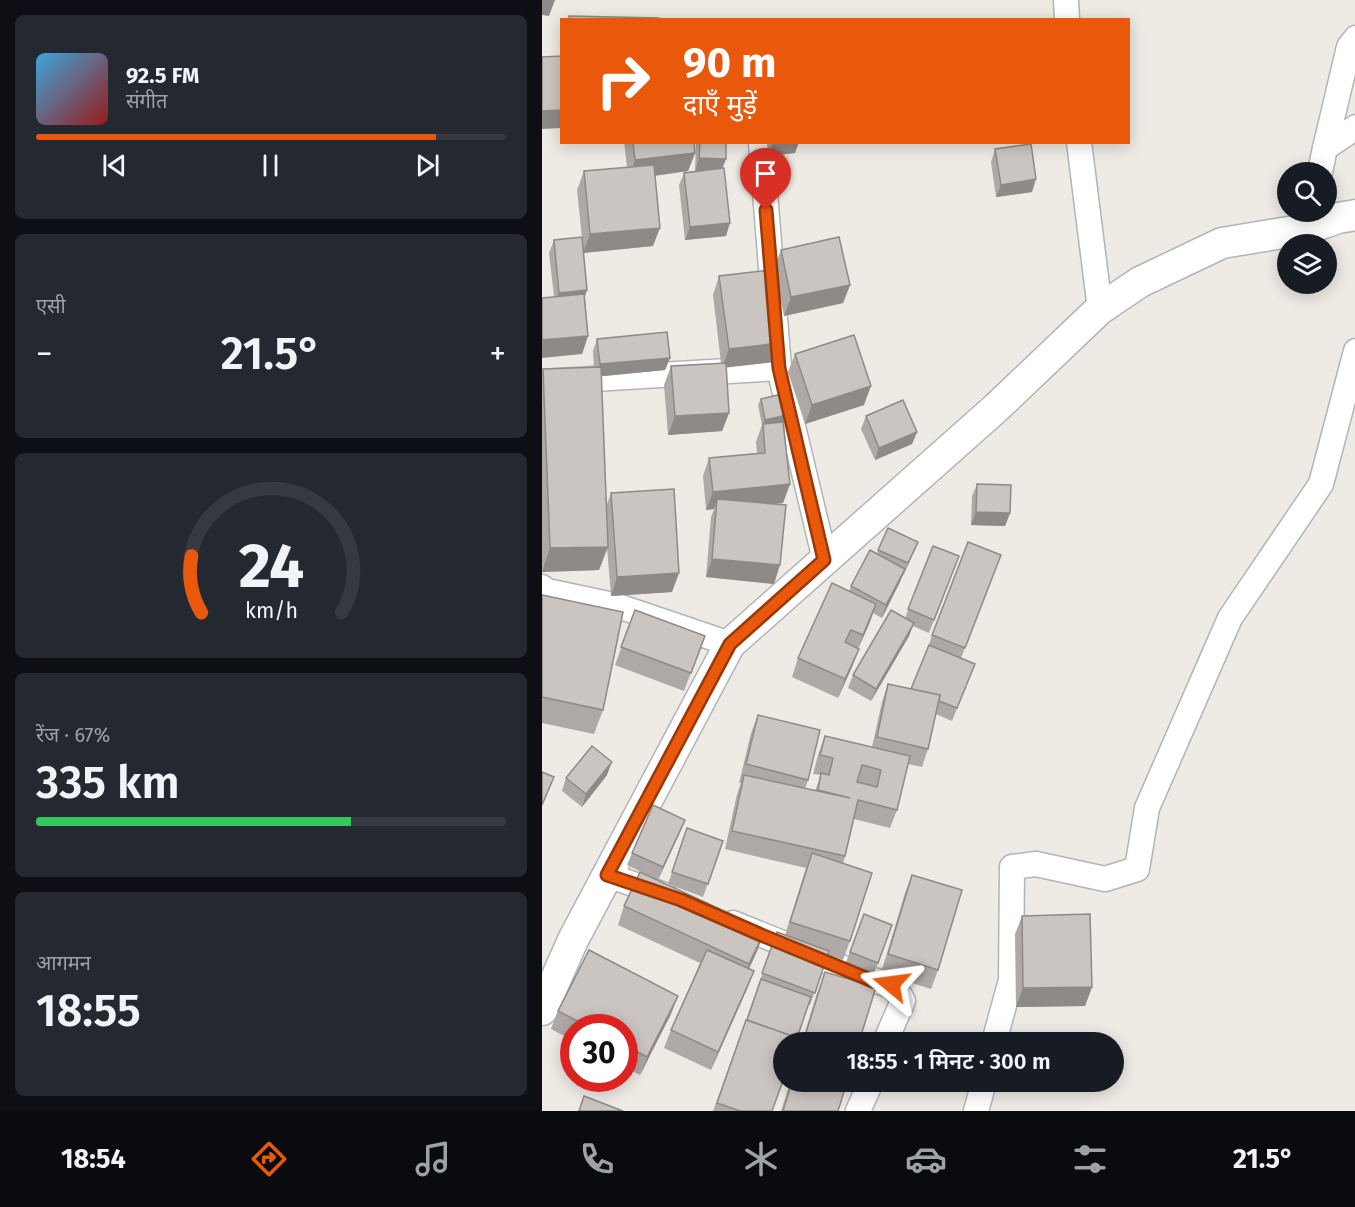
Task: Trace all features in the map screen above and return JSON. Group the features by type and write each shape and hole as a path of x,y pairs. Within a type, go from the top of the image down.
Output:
{"street":[{"path":"1066,0 1067,18"},
{"path":"1322,162 1349,47 1355,38"},
{"path":"1325,148 1355,127"},
{"path":"761,144 779,368 824,560"},
{"path":"1079,144 1100,309"},
{"path":"1337,218 1355,215"},
{"path":"542,1010 573,940 730,644 996,408 1100,309 1140,282 1222,243 1301,222"},
{"path":"997,1032 1011,980 1012,867 1036,864 1105,879 1137,869 1147,808 1230,618 1321,484 1355,351"},
{"path":"542,382 779,368"},
{"path":"542,587 547,591 618,606 730,644"},
{"path":"607,875 700,909 873,981 891,984 899,992 902,1001 889,1032"},
{"path":"858,1111 867,1092"},
{"path":"976,1111 981,1092"}],"building":[{"path":"569,16 659,18 569,18"},
{"path":"560,56 560,110 542,111 542,57"},
{"path":"633,144 694,144 695,153 635,160"},
{"path":"700,144 726,144 726,159 699,158"},
{"path":"1031,144 1036,179 1001,185 995,149"},
{"path":"654,165 660,228 590,234 584,171"},
{"path":"724,168 730,223 690,227 684,173"},
{"path":"582,237 587,290 559,293 554,240"},
{"path":"839,237 850,285 791,297 781,250"},
{"path":"771,270 780,343 729,349 719,276"},
{"path":"584,294 588,336 542,340 542,298"},
{"path":"667,332 670,358 600,364 597,339"},
{"path":"854,335 871,386 812,405 795,354"},
{"path":"726,363 729,413 675,416 671,366"},
{"path":"601,367 608,547 550,548 543,369"},
{"path":"782,394 787,415 765,420 761,399"},
{"path":"903,400 917,432 879,448 866,416"},
{"path":"783,422 790,484 713,492 709,458 765,453 763,424"},
{"path":"977,484 1011,485 1010,513 976,512"},
{"path":"674,489 679,573 617,577 611,493"},
{"path":"717,499 786,505 780,565 712,559"},
{"path":"888,528 918,542 908,563 878,550"},
{"path":"968,542 1001,555 965,648 932,635"},
{"path":"933,546 959,556 934,620 908,609"},
{"path":"870,550 905,569 886,605 851,586"},
{"path":"832,583 876,604 863,635 851,630 845,642 859,649 845,679 798,658"},
{"path":"542,595 623,612 603,710 542,697"},
{"path":"635,610 705,636 691,673 621,647"},
{"path":"891,610 914,623 876,689 853,675"},
{"path":"929,645 975,664 957,708 939,701 940,695 911,689"},
{"path":"888,684 940,695 928,749 877,737"},
{"path":"758,715 820,730 808,780 746,764"},
{"path":"825,736 910,756 897,810 858,800 845,856 732,831 744,775 850,798 818,790 821,773 829,775 833,758 820,755","holes":["862,765 881,770 877,787 857,782"]},
{"path":"592,746 612,762 586,794 566,778"},
{"path":"542,772 554,777 542,805"},
{"path":"653,805 685,820 663,867 632,853"},
{"path":"687,828 723,841 708,884 672,872"},
{"path":"812,853 872,873 850,941 790,922"},
{"path":"640,872 765,930 749,964 624,906"},
{"path":"912,875 962,890 938,970 888,954"},
{"path":"864,914 892,925 878,963 850,952"},
{"path":"1090,914 1092,987 1023,988 1022,916"},
{"path":"777,932 829,951 815,993 762,973"},
{"path":"589,950 678,996 647,1057 638,1052 638,1014 564,1014 558,1011"},
{"path":"707,950 754,971 718,1052 671,1030"},
{"path":"825,972 876,987 862,1032 806,1032"},
{"path":"761,979 811,997 799,1032 780,1032 747,1020"},
{"path":"746,1020 781,1032 773,1032 773,1092 779,1092 772,1111 740,1111 717,1103"},
{"path":"789,1092 844,1092 838,1111 783,1111"},
{"path":"584,1096 623,1111 579,1111"}],"route":[{"path":"766,210 779,368 824,560 730,644 607,875 681,900 873,981 891,984"}]}
